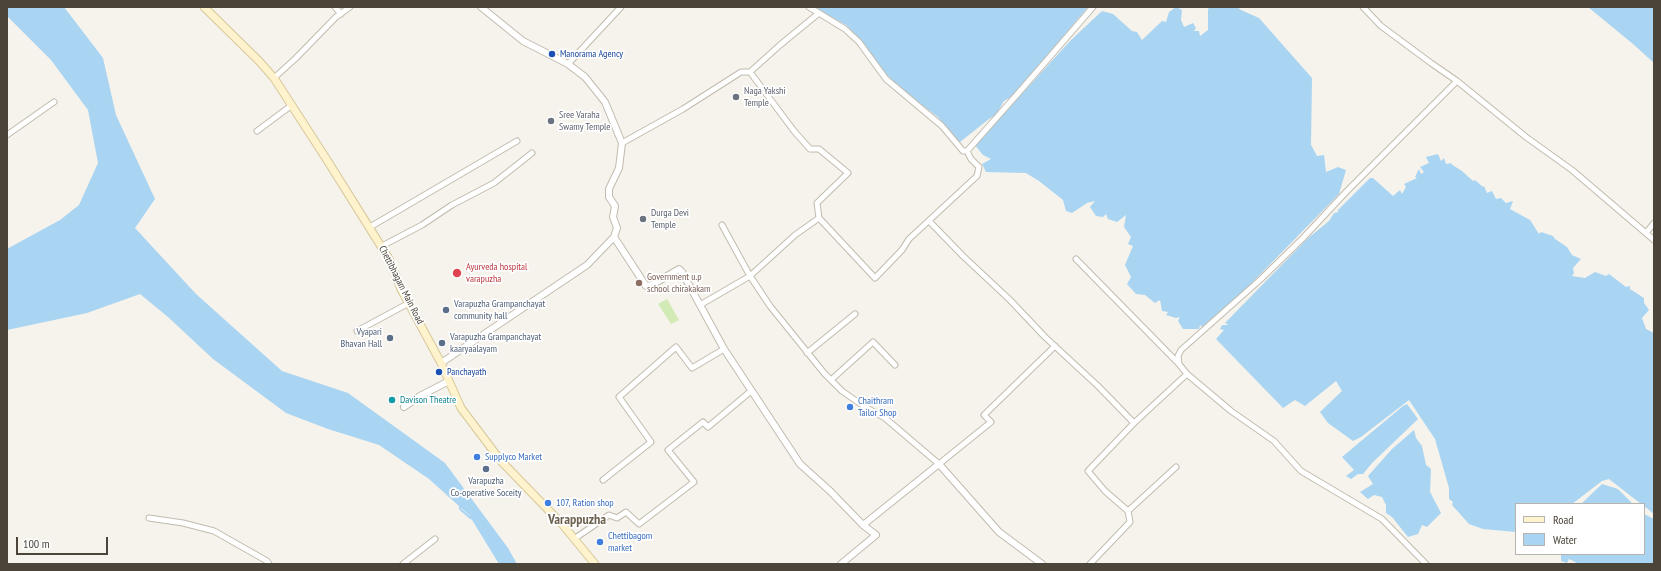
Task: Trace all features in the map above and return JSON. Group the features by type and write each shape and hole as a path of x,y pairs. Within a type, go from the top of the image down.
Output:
{"main road":[{"name":"Chettibhagam Main Road","path":"204,7 259,61 274,78 292,105 382,246 409,303 441,363 461,408 501,461 574,539 595,564"}],"street":[{"path":"335,7 341,14"},
{"path":"274,78 336,17 350,7"},
{"path":"441,363 587,265 614,237 617,228 613,217 615,206 609,197 609,189 619,168 622,143 605,102 585,77 568,64 523,41 481,7"},
{"path":"568,64 621,7"},
{"path":"750,72 794,131 810,149 819,148 848,174 817,203 819,218 875,278 902,250 909,239 977,176 979,167 971,159 967,151 963,151 928,112 886,79 859,42 845,29 809,7"},
{"path":"967,151 1093,7"},
{"path":"1363,7 1389,32 1458,81 1526,137 1572,170 1654,240"},
{"path":"622,143 683,109 741,72 750,72 819,13"},
{"path":"1179,364 1178,356 1181,350 1261,279 1458,81"},
{"path":"7,135 54,102"},
{"path":"257,131 292,105"},
{"path":"370,227 517,141"},
{"path":"382,246 422,225 452,205 494,183 532,153"},
{"path":"700,305 750,276 795,235 819,218"},
{"path":"929,221 1134,423"},
{"path":"1646,233 1654,223"},
{"path":"722,225 750,276 770,306 807,353 831,380 842,391 865,407 886,418 939,464 999,532 1042,564"},
{"path":"614,237 646,286 652,285 679,269 682,272 724,349 800,464 830,490 864,525 876,535 841,564"},
{"path":"1076,260 1179,364 1187,374 1231,411 1274,441 1301,472 1382,519 1426,564"},
{"path":"357,330 409,303"},
{"path":"807,353 854,314"},
{"path":"831,380 873,342 895,365"},
{"path":"864,525 991,422 984,415 1055,346"},
{"path":"603,480 651,442 620,397 676,347 692,368 724,349"},
{"path":"1090,564 1130,522 1128,511 1105,491 1088,471 1134,423 1187,374"},
{"path":"404,407 420,396 449,381"},
{"path":"574,539 609,515 617,518 626,512 639,524 694,482 668,450 703,422 708,427 752,391"},
{"path":"1128,511 1176,467"},
{"path":"149,518 183,523 214,531 267,561 269,564"},
{"path":"403,564 435,539"}],"green space":[{"path":"667,299 679,320 671,324 658,304"}],"water":[{"path":"7,7 64,7 103,58 116,115 155,199 135,228 196,294 282,371 348,393 445,463 508,548 517,564 499,564 469,515 429,479 379,445 328,429 286,413 213,359 168,317 140,294 87,313 7,330 7,249 60,220 79,205 98,163 88,110 51,60 7,16"},
{"path":"813,7 1088,7 1013,96 1004,101 996,115 960,142 952,135 938,117 900,89 881,68 859,38 846,25"},
{"path":"1176,7 1182,10 1181,20 1184,27 1193,23 1196,28 1194,31 1199,31 1200,36 1208,30 1209,7 1237,7 1259,18 1312,78 1311,145 1317,156 1324,155 1326,172 1338,167 1346,170 1339,194 1242,293 1202,327 1200,325 1199,329 1183,329 1178,321 1180,317 1176,318 1166,315 1168,312 1162,311 1160,300 1155,303 1145,295 1136,294 1127,284 1131,277 1125,265 1133,246 1128,244 1131,237 1124,227 1126,215 1117,222 1108,219 1106,214 1103,217 1096,216 1090,207 1095,201 1087,203 1072,213 1066,211 1063,200 1039,181 1026,173 986,172 982,164 991,159 983,155 975,145 1070,41 1102,11 1113,14 1132,31 1137,32 1142,40 1162,21 1166,22 1169,12"},
{"path":"1588,7 1654,7 1654,63 1633,44"},
{"path":"1438,154 1441,161 1444,158 1446,164 1452,163 1451,164 1473,181 1475,180 1483,187 1484,186 1487,193 1492,191 1496,199 1501,198 1506,203 1513,201 1510,209 1530,220 1539,234 1541,232 1553,236 1567,247 1572,255 1581,259 1573,268 1574,273 1572,276 1585,278 1595,272 1606,276 1609,274 1626,287 1630,286 1630,289 1644,298 1644,303 1649,310 1642,318 1646,329 1654,333 1654,514 1645,507 1645,503 1640,503 1609,479 1602,481 1573,503 1515,503 1515,532 1483,529 1469,524 1452,505 1453,502 1449,499 1449,488 1435,439 1409,400 1361,437 1353,441 1328,423 1320,412 1342,391 1336,381 1305,406 1295,400 1283,408 1216,339 1224,330 1220,329 1222,325 1229,325 1225,323 1307,239 1329,221 1334,213 1338,212 1338,210 1370,178 1373,178 1393,196 1400,190 1402,194 1406,187 1404,184 1417,178 1415,177 1419,169 1421,174 1424,172 1420,167 1429,163 1426,157"},
{"path":"1407,404 1418,419 1372,463 1363,474 1358,474 1351,479 1346,476 1354,470 1342,457"},
{"path":"1414,430 1416,438 1422,446 1426,465 1431,469 1430,492 1441,513 1427,527 1422,525 1418,534 1408,537 1392,517 1386,513 1386,505 1382,497 1374,495 1368,499 1360,492 1373,484 1368,476 1392,449"},
{"path":"1602,484 1618,489 1632,503 1582,503"},
{"path":"1645,514 1654,519 1654,564 1579,564 1569,559 1567,563 1561,561 1561,555 1645,555"}],"waterway":[{"path":"460,504 460,509 473,519"}],"place":[{"name":"Manorama Agency","path":"552,54"},
{"name":"Naga Yakshi Temple","path":"736,97"},
{"name":"Sree Varaha Swamy Temple","path":"551,121"},
{"name":"Durga Devi Temple","path":"643,219"},
{"name":"Ayurveda hospital varapuzha","path":"457,273"},
{"name":"Government u.p school chirakakam","path":"639,283"},
{"name":"Varapuzha Grampanchayat community hall","path":"446,310"},
{"name":"Vyapari Bhavan Hall","path":"390,338"},
{"name":"Varapuzha Grampanchayat kaaryaalayam","path":"442,343"},
{"name":"Panchayath","path":"439,372"},
{"name":"Davison Theatre","path":"392,400"},
{"name":"Chaithram Tailor Shop","path":"850,407"},
{"name":"Supplyco Market","path":"477,457"},
{"name":"Varapuzha Co-operative Soceity","path":"486,469"},
{"name":"107, Ration shop","path":"548,503"},
{"name":"Chettibagom market","path":"600,542"}],"district":[{"name":"Varappuzha","path":"577,520"}]}
